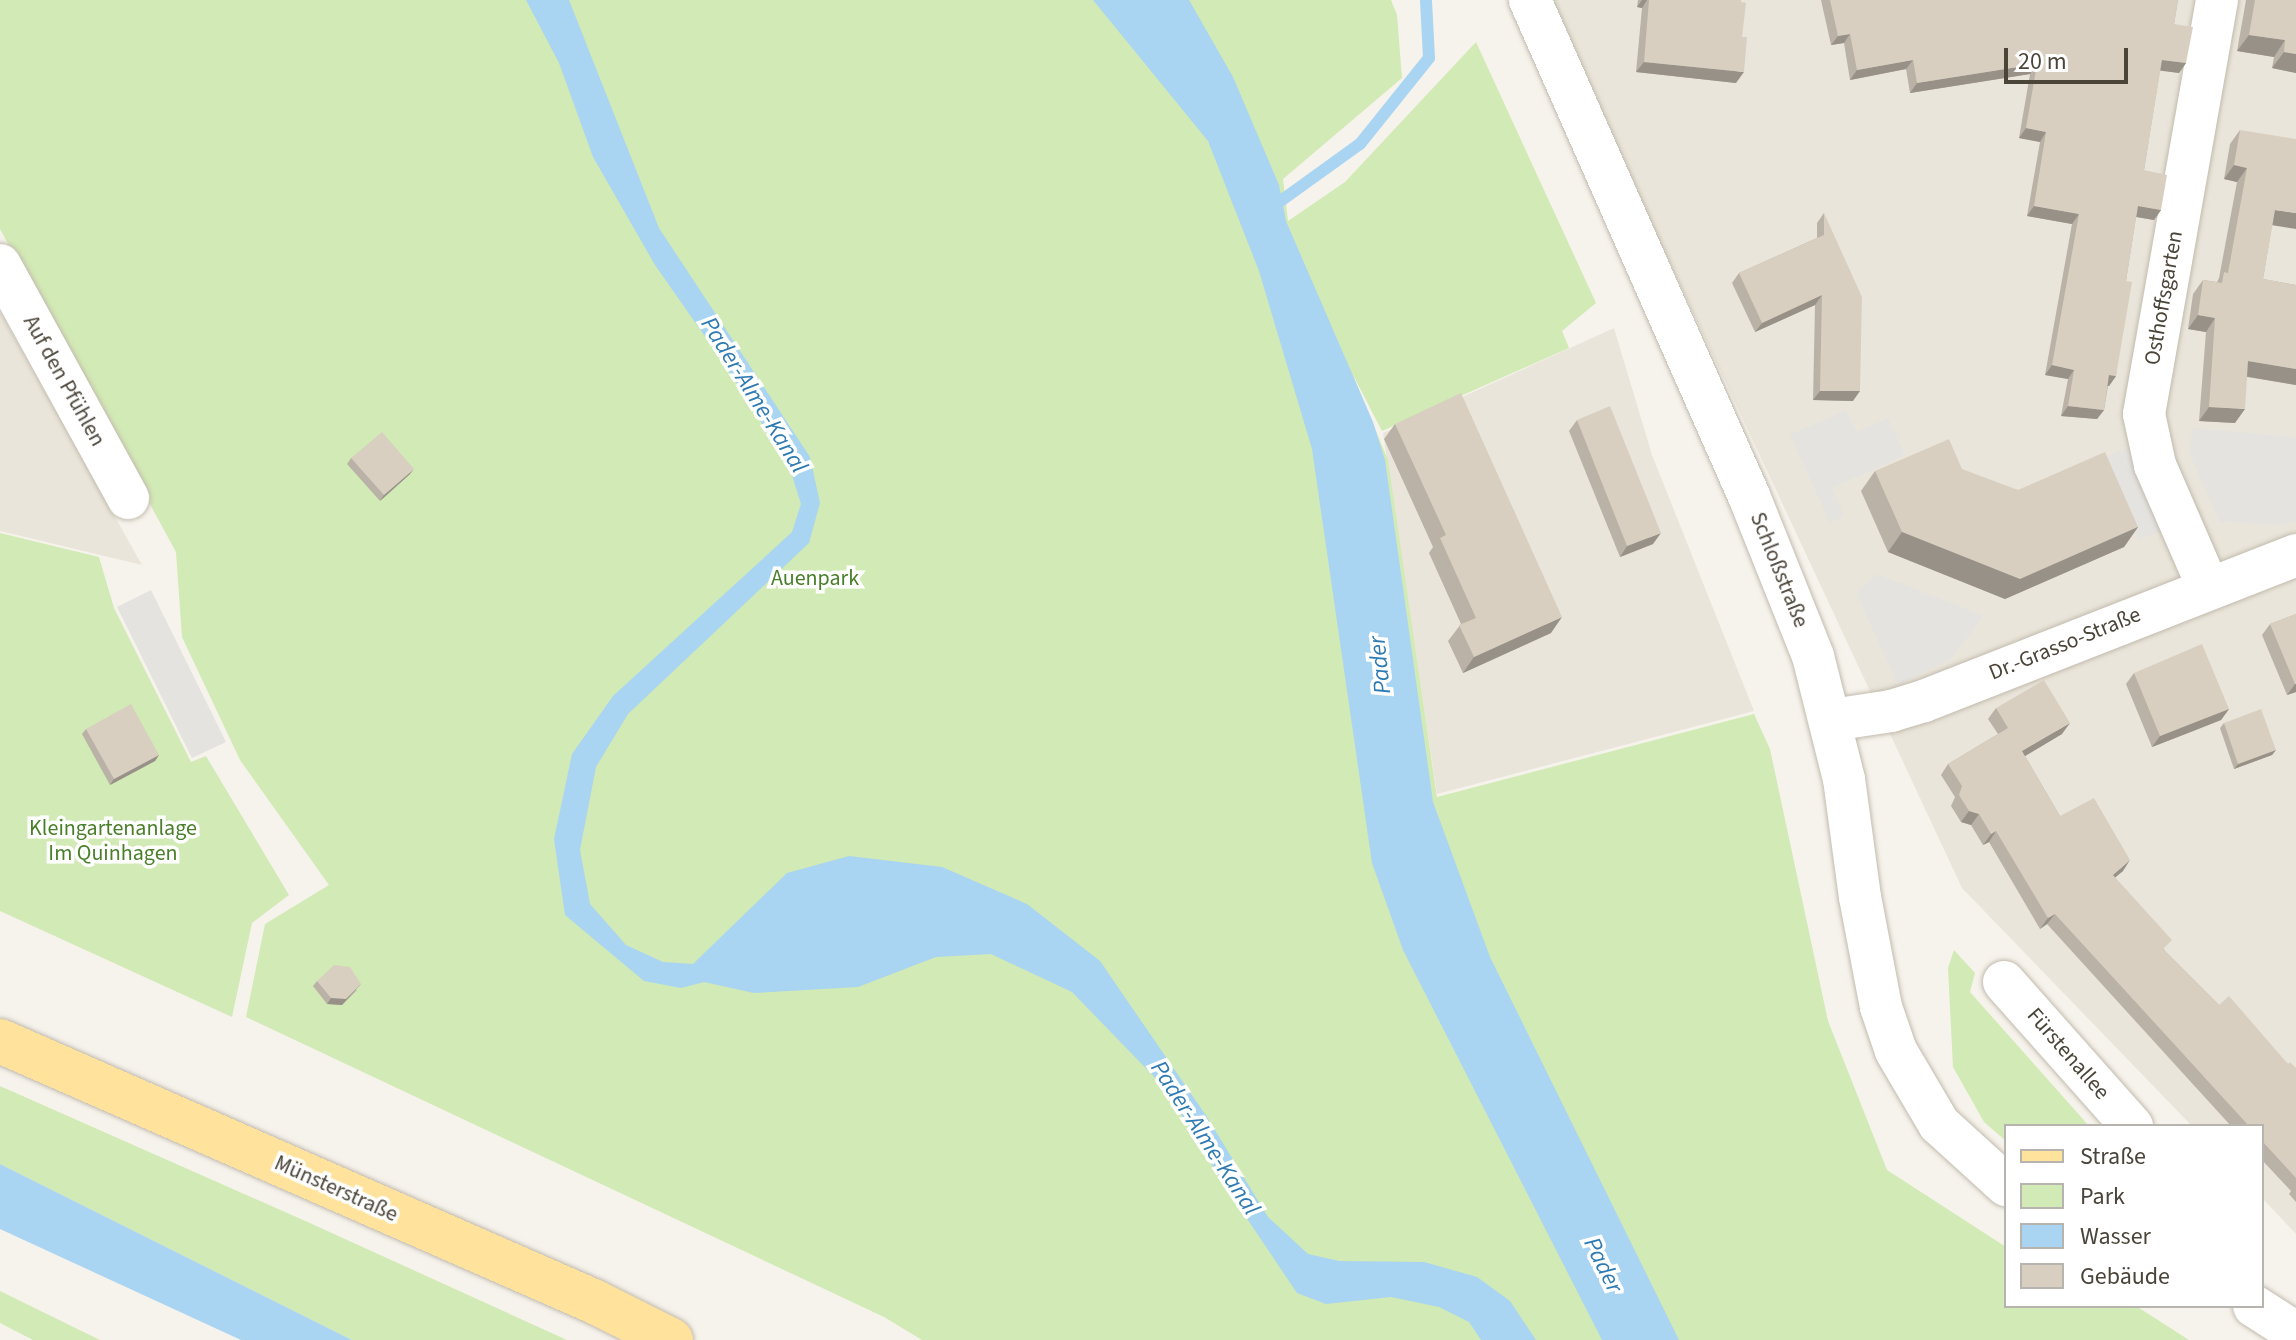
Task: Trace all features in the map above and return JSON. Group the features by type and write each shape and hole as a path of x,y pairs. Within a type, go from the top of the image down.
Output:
{"main road":[{"name":"Münsterstraße","path":"0,1041 595,1302 671,1340"}],"street":[{"name":"Schloßstraße","path":"1530,0 1749,496 1810,648 1832,720 1881,1007 1896,1051 1915,1088 1939,1124 2004,1183"},
{"name":"Osthoffsgarten","path":"2208,587 2155,465 2144,414 2217,0"},
{"name":"Auf den Pfühlen","path":"0,265 128,498"},
{"name":"Dr.-Grasso-Straße","path":"1832,720 1908,706 2296,555"},
{"name":"Fürstenallee","path":"2004,982 2130,1124"},
{"path":"2257,1308 2296,1333"}],"shaded area":[{"path":"1547,0 2296,0 2296,1234 2264,1200 2264,1124 2190,1124 1962,888"},
{"path":"0,312 142,565 0,531"},
{"path":"1614,328 1652,455 1754,711 1437,794 1383,433"},
{"path":"1846,410 1857,432 1888,418 1905,455 1832,488 1844,516 1830,523 1790,435"},
{"path":"2192,428 2296,437 2296,522 2281,525 2220,522 2190,455"},
{"path":"2131,446 2166,529 2139,540 2104,458"},
{"path":"1877,574 1984,616 1950,660 1898,685 1856,593"},
{"path":"151,590 226,742 192,758 117,607"}],"green space":[{"name":"Auenpark","path":"0,0 1391,0 1397,15 1402,78 1283,179 1288,221 1345,182 1476,42 1596,303 1562,331 1569,348 1382,431 1352,373 1388,460 1437,797 1754,714 1770,749 1828,1021 1887,1170 2004,1246 2004,1308 2139,1308 2189,1340 922,1340 884,1317 246,1017 265,924 329,885 240,760 182,637 176,552 0,229"},
{"name":"Kleingartenanlage Im Quinhagen","path":"0,533 99,557 114,608 191,762 206,756 289,895 252,923 232,1017 0,911"},
{"path":"1954,950 1975,973 1970,992 2087,1124 2004,1124 2004,1139 1984,1122 1953,1067 1948,968"},
{"path":"0,1086 567,1340 352,1340 0,1164"},
{"path":"0,1291 100,1340 33,1340 0,1323"}],"water":[{"name":"Pader-Alme-Kanal","path":"526,0 569,0 659,228 810,457 820,503 809,543 628,714 596,767 580,850 590,904 626,945 663,962 693,964 787,873 849,856 942,867 1027,904 1100,961 1207,1117 1268,1217 1308,1254 1339,1261 1424,1262 1477,1277 1510,1301 1536,1340 1481,1340 1469,1322 1439,1307 1391,1297 1326,1304 1297,1293 1223,1183 1165,1088 1072,992 991,954 936,957 858,987 754,993 704,982 681,988 644,981 565,915 554,839 572,754 613,696 792,532 801,504 790,469 727,368 655,265 593,157 559,63"},
{"name":"Pader","path":"1093,0 1189,0 1233,77 1279,185 1286,221 1373,422 1385,460 1433,802 1490,957 1679,1340 1602,1340 1403,950 1372,863 1312,449 1259,271 1208,141"},
{"path":"0,1164 352,1340 241,1340 0,1229"}],"building":[{"path":"1649,0 1741,0 1746,3 1742,37 1747,37 1744,72 1644,62"},
{"path":"1830,0 2178,0 2174,24 2193,27 2186,63 2162,60 2144,170 2167,175 2161,210 2138,206 2126,281 2132,282 2116,376 2109,375 2104,410 2068,406 2074,370 2052,365 2079,214 2034,206 2046,132 2026,128 2037,64 1917,83 1913,60 1857,70 1850,34 1838,36"},
{"path":"2255,0 2296,0 2296,54 2284,52 2285,40 2249,35"},
{"path":"2240,130 2296,139 2296,213 2275,210 2263,279 2296,285 2296,369 2248,361 2245,409 2209,407 2215,318 2198,315 2203,280 2222,283 2224,272 2228,273 2247,168 2234,165"},
{"path":"1824,213 1862,297 1860,391 1820,391 1822,295 1762,323 1739,273 1824,235"},
{"path":"1461,393 1562,617 1474,657 1459,625 1476,618 1440,538 1446,535 1395,424"},
{"path":"1610,406 1661,533 1627,546 1577,420"},
{"path":"382,432 414,469 384,495 351,458"},
{"path":"1949,439 1962,469 2018,490 2105,452 2138,527 2020,579 1902,532 1875,471"},
{"path":"2296,614 2296,684 2295,684 2270,624"},
{"path":"2202,644 2229,709 2160,736 2134,673"},
{"path":"2044,680 2070,723 2022,751 2060,816 2094,798 2130,860 2113,875 2172,940 2163,949 2219,1005 2229,996 2288,1064 2290,1062 2296,1068 2296,1178 2264,1143 2264,1124 2247,1124 2055,914 2048,918 1996,831 1991,834 1979,814 1969,811 1959,795 1962,786 1948,764 2008,728 1996,708"},
{"path":"131,704 159,755 114,779 86,729"},
{"path":"2261,709 2276,750 2238,764 2224,723"},
{"path":"334,965 350,967 361,984 346,999 331,998 317,981"}],"waterway":[{"path":"1267,203 1282,200 1360,144 1429,58 1426,0"}]}
